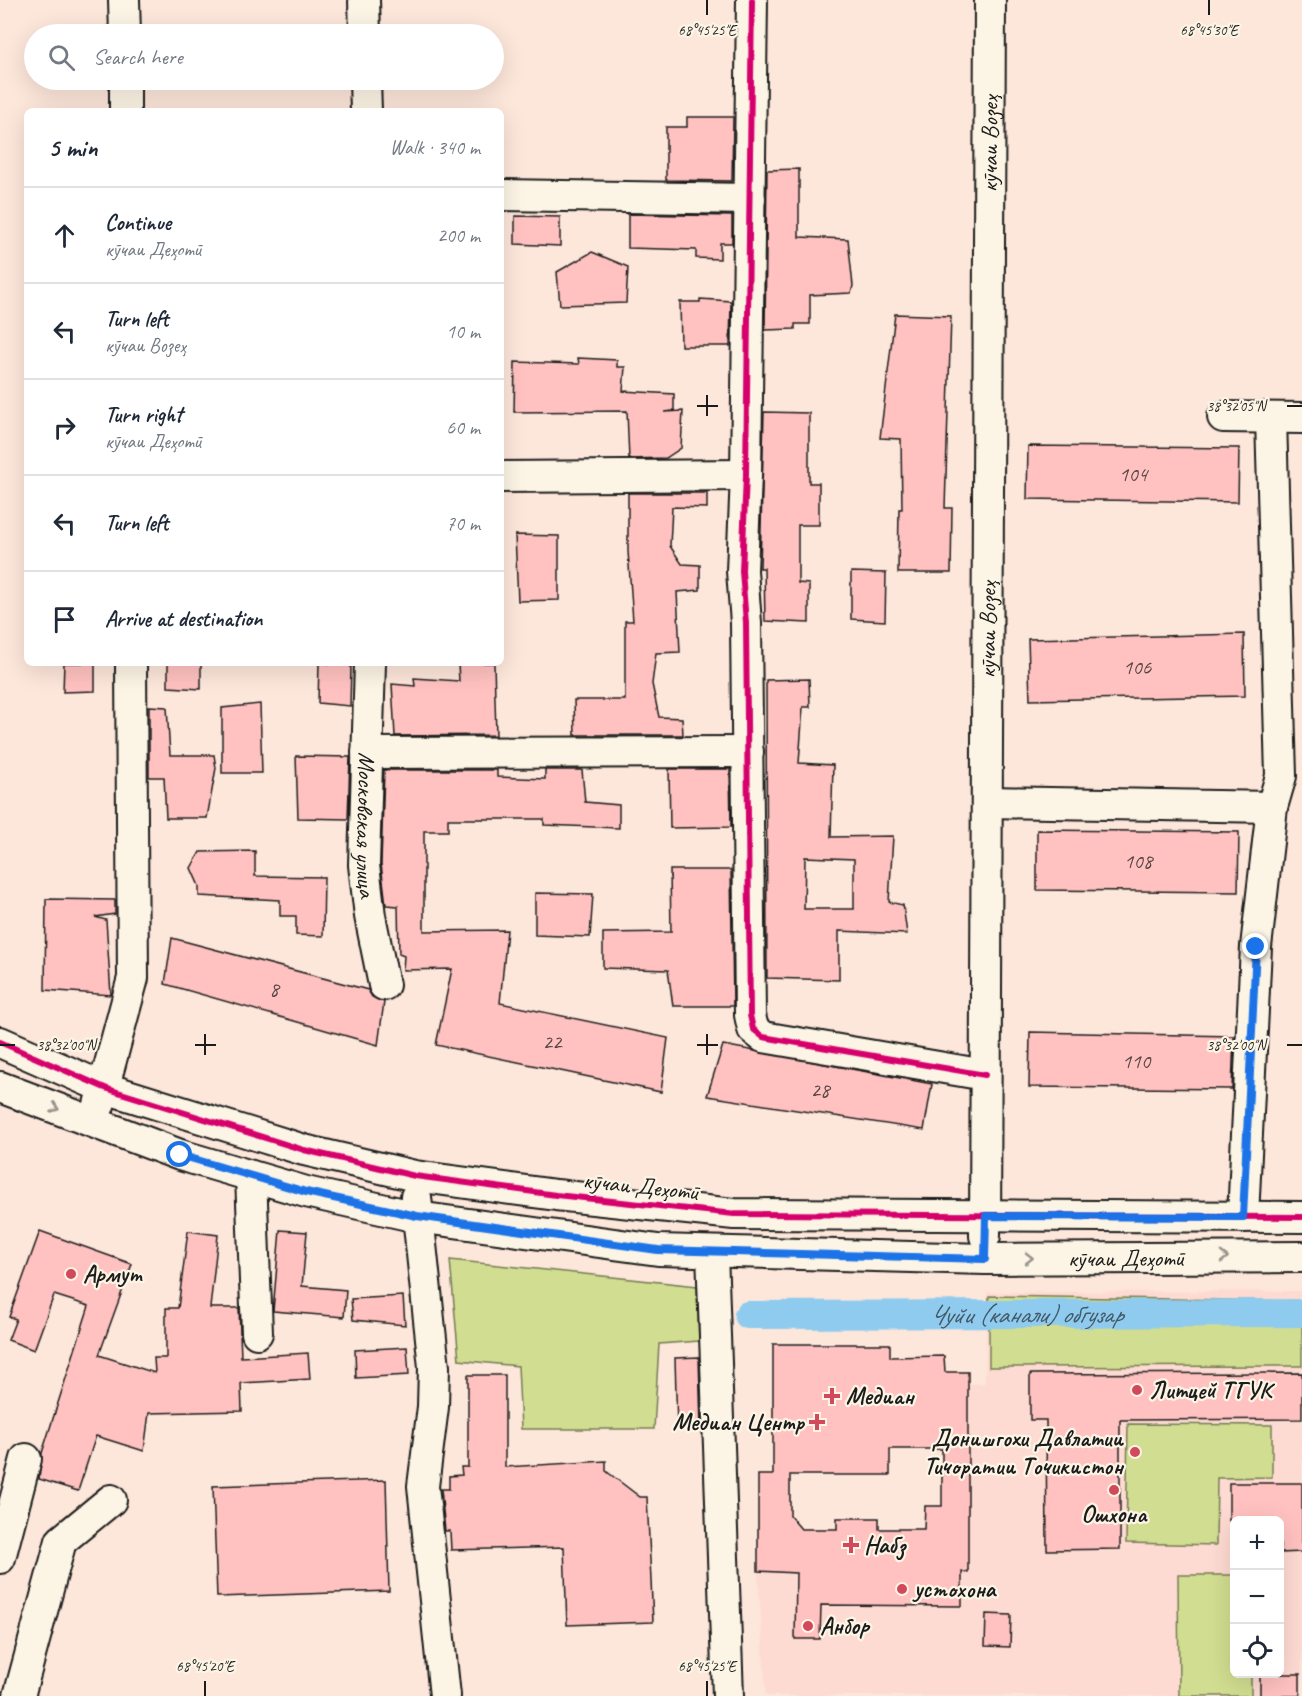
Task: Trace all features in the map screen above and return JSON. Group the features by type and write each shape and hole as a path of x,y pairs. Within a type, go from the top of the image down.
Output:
{"street":[{"path":"124,0 125,24"},
{"path":"364,0 365,24"},
{"path":"752,0 746,475 742,571 746,623 750,1016 753,1029 763,1037 986,1075"},
{"name":"кӯчаи Возеҳ","path":"985,1259 990,0"},
{"path":"125,90 126,108"},
{"path":"365,90 366,108"},
{"path":"504,195 750,199"},
{"path":"1222,417 1302,418"},
{"path":"1243,1217 1256,947 1272,807 1281,776 1271,418"},
{"path":"504,477 746,475"},
{"path":"93,1122 105,1088 134,978 130,666"},
{"name":"Московская улица","path":"370,666 364,865 370,916 384,985"},
{"path":"367,753 748,752"},
{"path":"988,802 1272,807"},
{"name":"кӯчаи Деҳотӣ","path":"0,1042 105,1088 304,1150 415,1176 556,1195 734,1214 1302,1217"},
{"name":"кӯчаи Деҳотӣ","path":"0,1087 180,1155 306,1192 417,1216 658,1250 985,1259 1302,1257"},
{"path":"251,1176 257,1333"},
{"path":"415,1176 417,1216 434,1366 434,1407 423,1486 445,1696"},
{"path":"712,1252 728,1696"},
{"path":"0,1558 26,1459"},
{"path":"19,1696 61,1541 111,1500"}],"shaded area":[{"name":"Донишгохи Давлатии Тичоратии Точикистон","path":"1302,1291 1302,1696 766,1696 758,1572 965,1573 969,1384 985,1383 987,1292"}],"green space":[{"path":"450,1260 697,1286 699,1341 659,1344 654,1429 521,1429 518,1366 459,1360"},
{"path":"989,1296 1302,1301 1302,1366 989,1367"},
{"path":"1128,1424 1272,1425 1272,1477 1217,1478 1216,1545 1126,1543"},
{"path":"1178,1575 1230,1575 1230,1678 1251,1678 1251,1696 1179,1696"}],"building":[{"path":"687,117 733,117 732,181 666,180 666,127 687,127"},
{"path":"799,169 799,237 848,239 853,286 851,293 810,295 810,324 795,324 795,329 765,330 767,170"},
{"path":"628,214 732,216 732,243 720,243 720,259 696,258 696,250 628,248"},
{"path":"515,216 560,217 560,246 515,244"},
{"path":"592,252 628,267 626,303 560,305 557,272"},
{"path":"700,299 731,301 730,346 681,346 680,302 700,302"},
{"path":"895,314 951,316 945,508 952,508 951,573 898,573 899,509 902,509 901,439 880,438"},
{"path":"578,358 617,360 617,367 625,367 623,391 674,394 674,411 664,412 683,411 681,448 666,458 629,459 627,411 514,412 515,362 579,364"},
{"path":"764,412 809,413 809,483 819,483 819,525 798,525 798,583 809,584 809,623 765,621 764,568 760,568"},
{"path":"1028,446 1239,448 1238,502 1027,499"},
{"path":"628,493 707,493 707,508 672,507 670,546 682,564 700,565 700,590 677,592 680,652 656,653 652,684 659,717 682,718 683,735 575,735 574,700 625,700 625,621 633,621 628,551"},
{"path":"515,535 559,536 559,600 518,601"},
{"path":"851,572 886,573 885,621 851,619"},
{"path":"1244,634 1245,696 1030,700 1028,639"},
{"path":"64,666 95,666 95,691 63,692"},
{"path":"168,666 201,666 201,689 168,687"},
{"path":"319,666 351,666 350,706 318,703"},
{"path":"458,666 494,666 496,735 395,736 392,684 415,686 414,678 459,681"},
{"path":"809,679 810,707 803,707 799,763 833,765 831,837 893,836 889,902 903,905 907,934 839,931 839,980 767,978 766,680","holes":["805,857 854,859 854,909 804,909"]},
{"path":"260,704 262,773 222,773 222,708"},
{"path":"149,706 167,707 170,755 214,755 216,768 207,818 166,818 164,777 149,777"},
{"path":"296,756 350,757 348,819 298,818"},
{"path":"669,769 730,769 731,827 670,828"},
{"path":"384,770 497,770 497,777 545,779 545,770 582,770 585,802 619,805 619,828 544,825 544,819 448,819 448,831 424,831 424,931 507,930 500,1003 668,1038 661,1092 436,1045 452,969 403,970 404,956 399,954 398,906 386,905 381,864"},
{"path":"1037,830 1239,832 1238,892 1037,890"},
{"path":"255,851 255,876 324,877 323,936 296,935 296,916 280,916 280,900 199,896 199,886 191,868 200,852"},
{"path":"670,870 731,870 733,1006 673,1006 668,970 603,968 603,933 671,932"},
{"path":"535,893 593,894 590,937 535,935"},
{"path":"46,899 115,900 115,914 95,917 106,920 111,995 45,990"},
{"path":"172,938 368,990 372,997 384,1002 378,1045 165,984"},
{"path":"1030,1032 1234,1036 1232,1089 1029,1087"},
{"path":"723,1045 932,1084 924,1130 707,1096"},
{"path":"280,1230 307,1232 302,1286 346,1290 344,1317 273,1311"},
{"path":"40,1231 132,1264 99,1355 155,1373 154,1358 166,1358 166,1308 178,1308 188,1231 218,1235 210,1308 239,1308 241,1357 308,1353 310,1379 241,1383 242,1411 149,1413 144,1451 96,1436 78,1491 39,1479 42,1453 89,1306 54,1295 34,1350 8,1340 16,1319 9,1317"},
{"path":"403,1296 405,1325 353,1320 351,1299"},
{"path":"773,1344 890,1344 890,1357 944,1356 945,1372 968,1372 968,1572 962,1572 962,1606 821,1605 820,1639 795,1639 796,1573 758,1571 758,1475 773,1475","holes":["890,1449 942,1449 942,1506 925,1506 924,1529 879,1529 879,1518 837,1518 837,1529 801,1529 790,1516 790,1475 890,1475"]},
{"path":"407,1347 409,1375 356,1378 355,1350"},
{"path":"699,1357 701,1428 677,1429 675,1358"},
{"path":"1302,1373 1302,1419 1120,1420 1120,1549 1047,1550 1046,1420 1030,1420 1030,1374"},
{"path":"468,1375 505,1375 505,1467 606,1461 606,1471 640,1497 647,1497 653,1622 567,1625 564,1547 451,1550 450,1531 445,1531 441,1489 449,1489 449,1476 462,1475 461,1467 468,1467"},
{"path":"386,1480 389,1591 217,1597 213,1486"},
{"path":"1229,1483 1302,1483 1302,1552 1284,1553 1284,1516 1230,1516 1229,1521"},
{"path":"986,1614 1011,1615 1010,1647 985,1646"},
{"path":"1284,1674 1300,1674 1300,1696 1260,1696 1260,1678 1284,1678"}],"waterway":[{"name":"Чуйи (канали) обгузар","path":"748,1315 1302,1313"}],"cycle path":[{"path":"752,0 746,475 742,571 746,623 750,1015 753,1029 763,1037 985,1075"},
{"path":"0,1042 105,1088 304,1150 415,1176 556,1195 734,1214 1302,1217"}],"place":[{"name":"Армут","path":"71,1274"},
{"name":"Литцей ТГУК","path":"1137,1390"},
{"name":"Медиан","path":"832,1396"},
{"name":"Медиан Центр","path":"817,1422"},
{"name":"Донишгохи Давлатии Тичоратии Точикистон","path":"1135,1452"},
{"name":"Ошхона","path":"1114,1490"},
{"name":"Набз","path":"851,1545"},
{"name":"устохона","path":"902,1589"},
{"name":"Анбор","path":"808,1626"}],"route":[{"path":"180,1155 306,1192 417,1216 658,1250 760,1255 985,1259 986,1216 1243,1217 1256,947"}]}
